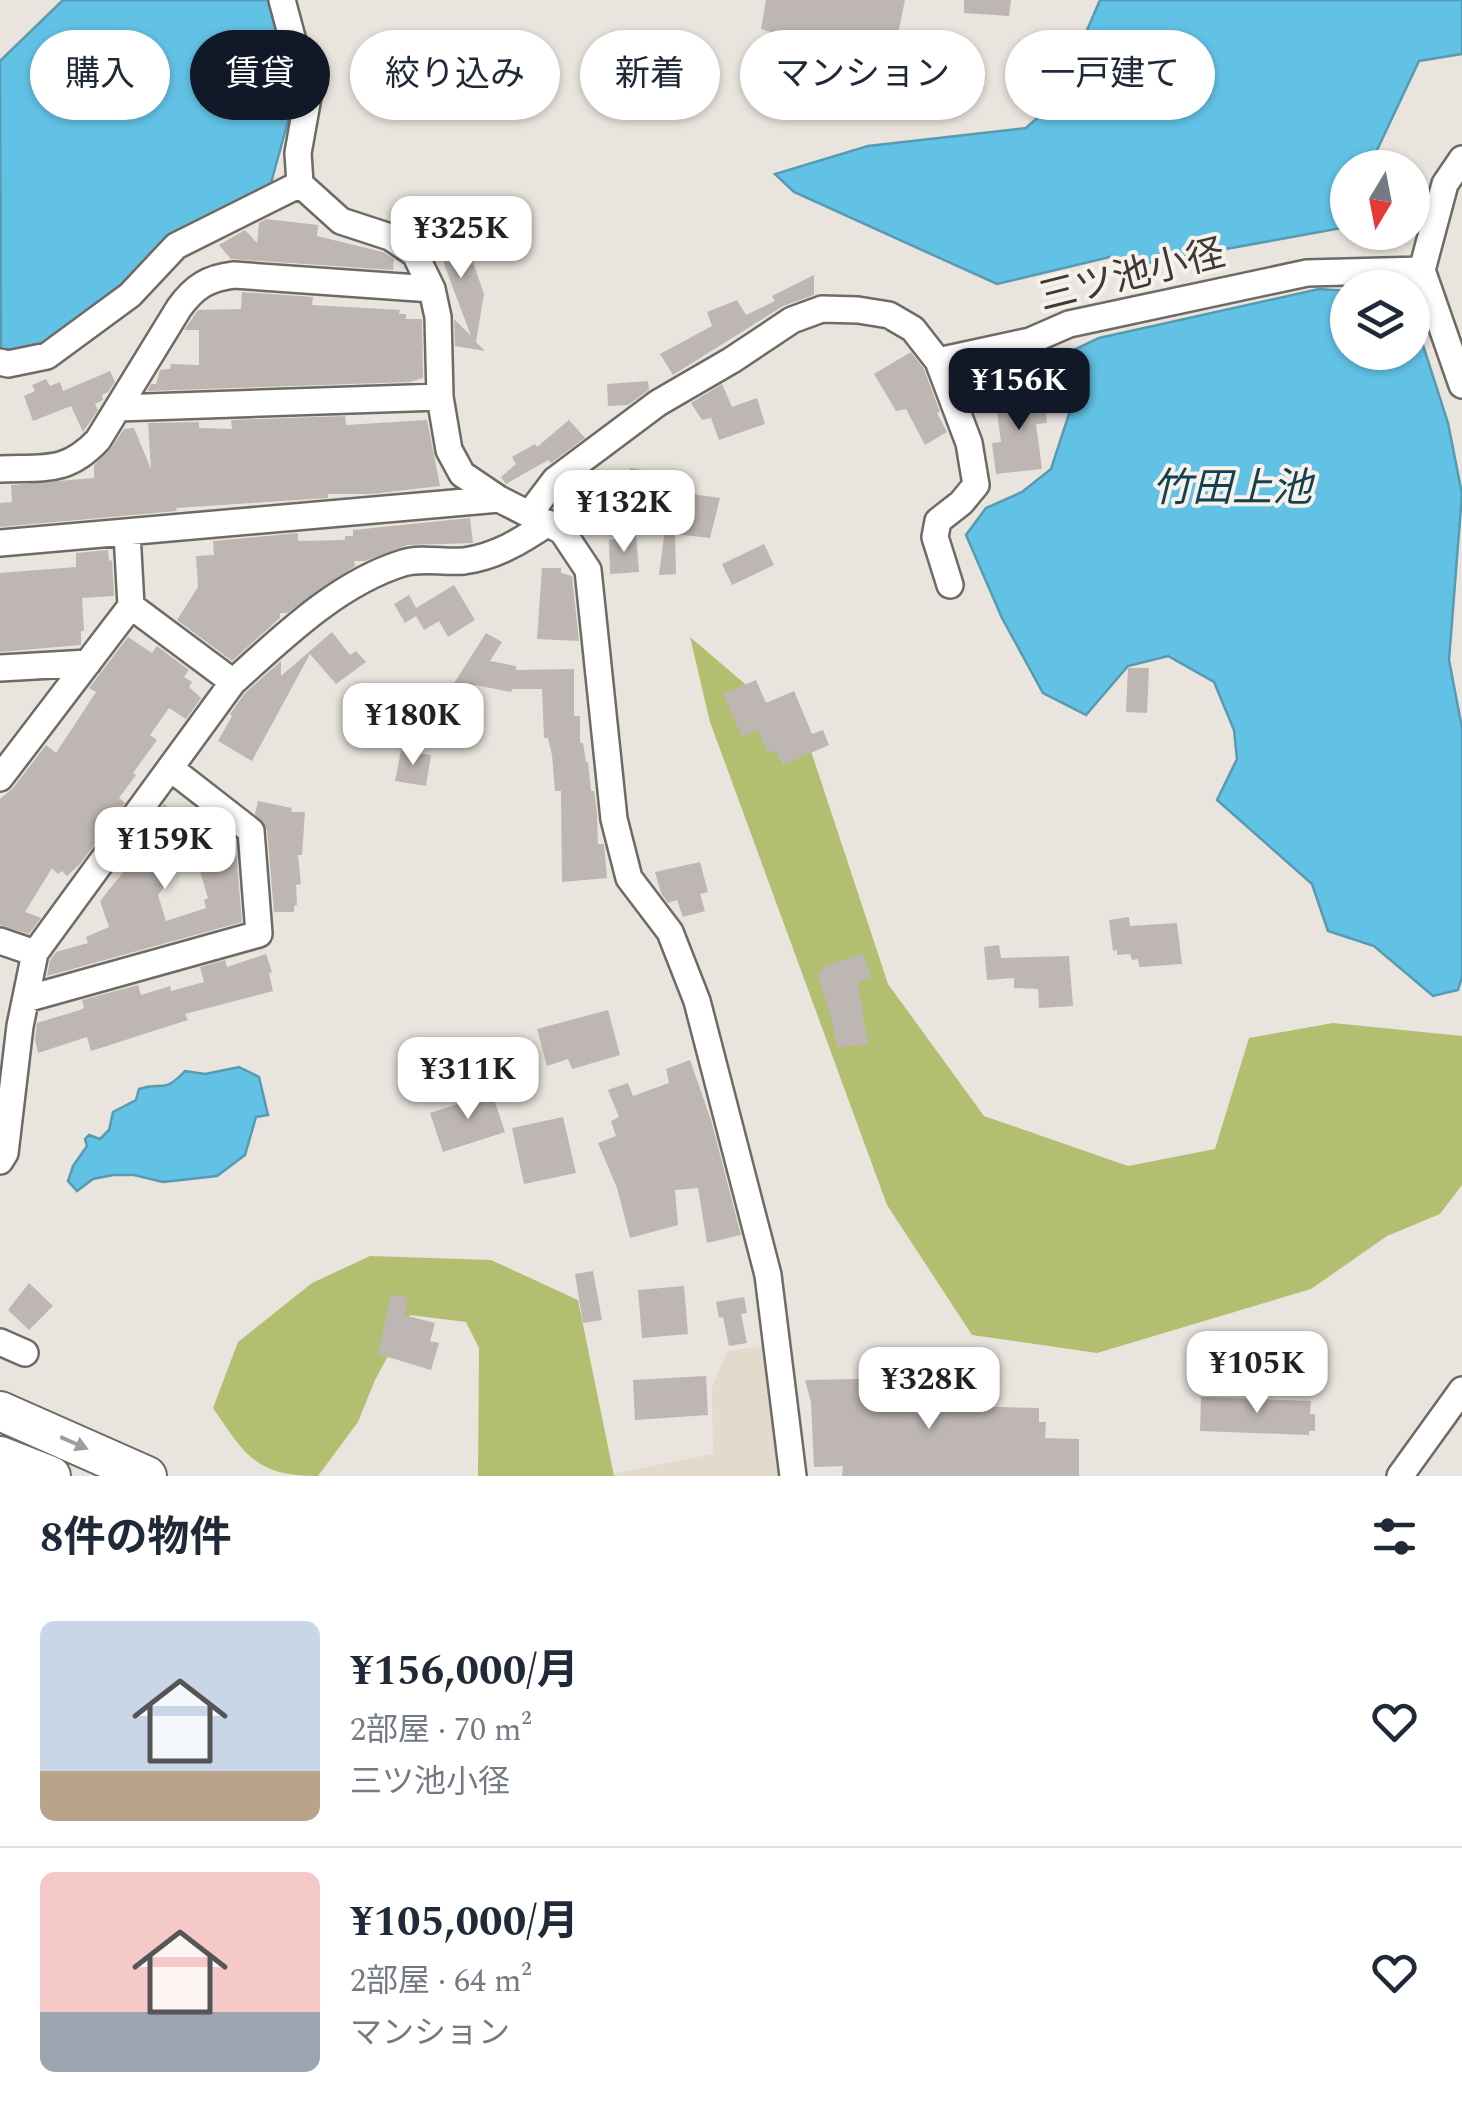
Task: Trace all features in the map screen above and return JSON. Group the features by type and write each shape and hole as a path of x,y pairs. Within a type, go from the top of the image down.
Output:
{"highway":[{"path":"0,1411 147,1476"},
{"path":"0,1456 52,1476"}],"street":[{"path":"282,0 308,97 298,153 300,184 341,221 390,237 415,254 432,290 438,317 440,398 450,450 462,474 499,499 562,532 588,570 614,820 629,878 670,932 697,1001 768,1276 794,1476"},
{"path":"1422,270 1445,184 1462,159"},
{"path":"0,362 47,356 130,295 176,246 300,184"},
{"name":"三ツ池小径","path":"938,361 1030,341 1069,324 1307,274 1330,273"},
{"path":"0,469 60,466 81,458 98,440 179,308 192,291 213,277 234,275 432,290"},
{"path":"1430,293 1462,384"},
{"path":"0,1161 35,953 233,682 274,645 361,579 407,561 464,561 507,550 539,518 555,480 658,403 792,320 822,309 889,315 913,329 938,361 969,442 976,485 962,503 938,520 935,537 950,586"},
{"path":"118,408 440,398"},
{"path":"0,543 499,499"},
{"path":"0,778 131,606 127,533"},
{"path":"131,606 233,682"},
{"path":"0,668 88,663"},
{"path":"26,1000 259,934 252,832 170,768"},
{"path":"0,941 35,953"},
{"path":"0,1342 25,1354"},
{"path":"1400,1476 1462,1390"}],"shaded area":[{"path":"769,1346 781,1476 602,1476 713,1454 712,1388 727,1351"}],"green space":[{"path":"690,637 806,736 888,984 984,1116 1128,1166 1215,1149 1249,1038 1333,1023 1462,1036 1462,1185 1440,1214 1387,1236 1311,1289 1097,1353 972,1335 887,1205 710,722"},
{"path":"370,1256 491,1260 578,1300 614,1476 478,1476 479,1348 466,1322 410,1315 375,1380 358,1422 318,1476 280,1472 254,1460 213,1408 238,1342 312,1283"}],"water":[{"path":"63,0 271,0 279,30 190,30 190,120 288,120 271,183 172,234 124,291 40,351 1,351 0,61 30,32 30,120 170,120 170,30 32,30"},
{"path":"1100,0 1462,0 1462,54 1419,61 1377,150 1330,150 1330,230 1121,268 1114,256 997,284 794,192 775,174 868,146 1026,128 1035,120 1215,120 1215,30 1087,30"},
{"name":"竹田上池","path":"1319,289 1330,290 1330,370 1430,370 1430,367 1448,423 1462,494 1449,660 1462,728 1462,977 1458,990 1433,996 1374,946 1328,931 1312,884 1217,800 1237,759 1234,730 1214,682 1168,656 1128,666 1086,715 1043,693 1002,618 966,535 986,508 1022,492 1051,469 1070,411 1061,356 1099,338"},
{"path":"239,1067 259,1077 268,1115 256,1117 245,1155 217,1176 163,1182 113,1175 93,1179 77,1191 68,1181 87,1146 85,1139 89,1135 100,1139 109,1130 113,1112 136,1100 139,1089 166,1085 185,1071 205,1074"}],"building":[{"path":"766,0 905,0 899,30 761,29"},
{"path":"964,0 1011,0 1009,16 964,13"},
{"path":"266,219 318,225 317,236 383,252 394,259 393,270 231,259 219,245 245,230 257,243 259,223"},
{"path":"458,219 484,294 476,342 485,351 455,346 454,319 471,336 431,229"},
{"path":"814,275 814,295 783,306 673,375 660,354 712,326 707,312 737,300 746,315 775,301 772,296"},
{"path":"242,292 313,297 312,305 400,310 399,314 406,314 406,319 422,319 423,378 410,382 147,391 151,384 156,384 160,370 170,369 171,364 199,365 199,330 184,330 198,310 241,309"},
{"path":"911,352 924,369 947,432 925,445 906,409 896,411 874,374"},
{"path":"110,371 115,382 102,395 103,400 95,404 98,410 83,432 71,406 33,421 24,396 35,391 32,385 46,379 50,386 60,382 63,391"},
{"path":"648,381 649,390 628,405 608,406 607,384"},
{"path":"722,384 732,407 757,398 765,424 719,440 711,418 702,420 691,403"},
{"path":"1043,393 1047,423 1036,424 1042,469 996,474 992,443 1001,442 995,396"},
{"path":"345,416 346,425 427,420 440,486 0,527 0,503 12,502 11,485 94,478 94,465 124,429 134,428 151,469 148,423 199,422 199,428 232,429 231,420"},
{"path":"569,420 585,438 551,463 548,460 506,484 501,477 516,464 512,457 535,444 537,447"},
{"path":"630,468 661,473 657,496 627,492 622,487 625,471"},
{"path":"670,491 720,498 710,538 675,534 676,574 659,575"},
{"path":"470,518 473,543 408,545 365,561 354,561 355,566 287,613 280,613 280,618 232,661 177,620 198,587 196,556 214,555 213,541 298,533 298,541 345,540 345,536 353,536 353,530"},
{"path":"636,535 639,572 610,574 609,540"},
{"path":"764,544 774,565 732,585 722,564"},
{"path":"108,550 114,596 82,598 81,645 0,652 0,573 76,567 76,553"},
{"path":"542,568 561,568 561,573 572,576 579,641 537,639"},
{"path":"454,585 475,620 448,637 439,621 424,630 416,616 405,623 394,604 409,595 416,608"},
{"path":"332,632 350,655 356,651 366,662 336,684 310,654 252,761 218,741 245,693 281,661 281,676"},
{"path":"486,633 502,642 490,661 516,666 516,670 574,669 574,716 580,716 580,743 594,791 598,844 604,844 607,878 562,882 561,791 555,791 552,755 548,738 544,738 542,689 511,692 475,685 464,701 449,691"},
{"path":"128,637 152,653 157,646 189,670 184,677 192,682 189,687 201,698 186,719 169,708 150,735 157,740 119,798 125,803 80,864 67,876 52,868 25,912 41,918 29,934 0,925 0,799 46,745 56,753 96,692 89,688"},
{"path":"1128,668 1149,668 1147,713 1126,712"},
{"path":"756,680 766,703 794,691 812,734 823,730 829,745 783,765 776,750 768,753 758,730 742,737 723,694"},
{"path":"401,751 431,755 426,786 395,781"},
{"path":"258,801 292,808 291,812 305,812 302,855 298,855 301,884 296,885 294,912 274,912 267,830 255,814"},
{"path":"164,804 196,829 206,816 235,839 242,922 47,976 56,952 88,943 86,937 109,927 100,901 145,845 138,840","holes":["193,849 208,898 204,900 206,908 166,921 158,895"]},
{"path":"700,862 708,892 700,894 705,911 683,917 677,900 668,903 661,893 655,872"},
{"path":"1129,917 1130,926 1177,923 1182,964 1139,967 1138,959 1132,960 1130,954 1117,955 1117,950 1113,951 1109,920"},
{"path":"999,945 1001,958 1069,956 1073,1006 1039,1008 1038,989 1014,988 1014,978 987,980 984,947"},
{"path":"266,954 273,991 185,1014 188,1020 91,1051 87,1037 38,1053 37,1023 84,1008 82,1000 138,985 141,995 170,986 171,991 204,982 200,967 225,960 227,967"},
{"path":"862,954 872,977 858,983 868,1044 837,1048 817,973 822,967"},
{"path":"608,1010 620,1055 572,1069 568,1059 547,1066 537,1029"},
{"path":"690,1060 711,1120 741,1235 707,1243 698,1188 675,1190 678,1225 630,1238 617,1188 598,1143 616,1136 611,1121 619,1117 608,1090 628,1083 633,1096 669,1083 666,1069"},
{"path":"492,1093 505,1132 443,1152 430,1113"},
{"path":"563,1117 576,1173 524,1184 512,1128"},
{"path":"593,1271 602,1320 583,1323 575,1274"},
{"path":"29,1283 53,1306 29,1330 8,1310"},
{"path":"684,1286 688,1334 642,1338 638,1290"},
{"path":"391,1294 408,1298 404,1315 435,1323 430,1341 439,1343 431,1370 378,1354"},
{"path":"744,1297 747,1313 741,1314 747,1343 729,1346 716,1302"},
{"path":"706,1376 708,1415 635,1420 633,1380"},
{"path":"866,1376 894,1381 894,1376 956,1377 954,1385 963,1385 962,1406 1039,1408 1039,1422 1046,1422 1045,1438 1079,1439 1079,1476 842,1476 843,1466 814,1467 811,1402 805,1380"},
{"path":"1201,1397 1311,1401 1315,1431 1309,1431 1309,1435 1200,1431"}]}
